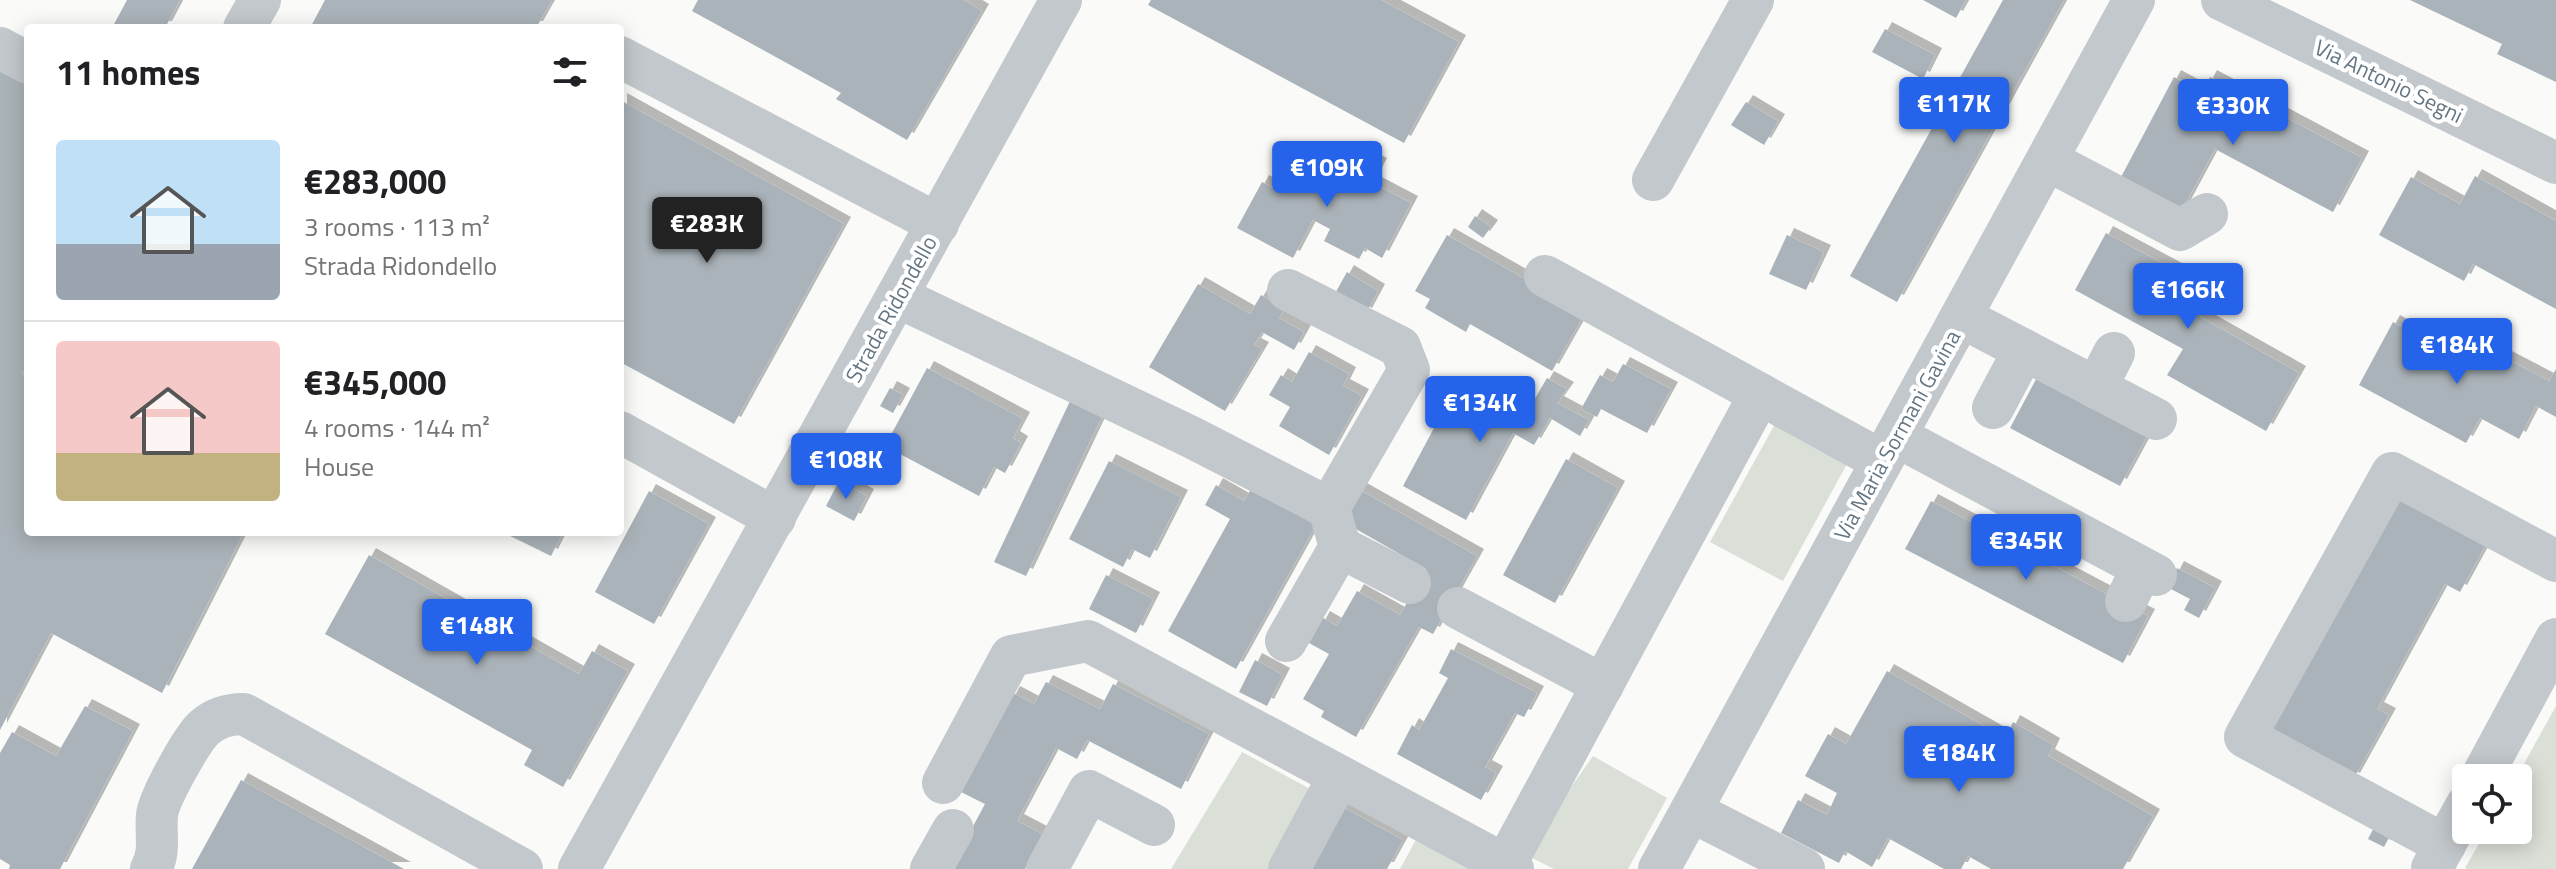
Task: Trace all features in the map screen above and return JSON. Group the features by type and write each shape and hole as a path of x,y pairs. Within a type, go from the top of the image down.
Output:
{"street":[{"path":"246,24 260,0"},
{"name":"Strada Ridondello","path":"579,869 1061,0"},
{"path":"1653,180 1753,0"},
{"name":"Via Maria Sormani Gavina","path":"1659,869 2134,0"},
{"name":"Via Antonio Segni","path":"2222,0 2556,163"},
{"path":"0,48 24,61"},
{"path":"624,59 938,224"},
{"path":"2047,160 2180,230 2207,214"},
{"path":"1545,276 1760,394 1889,448 2141,581"},
{"path":"1286,641 1335,527 1409,370 1400,347 1288,290"},
{"path":"898,297 1191,437 1335,527 1410,583"},
{"path":"1961,317 2024,350 2105,370 2156,419"},
{"path":"1993,408 2024,350"},
{"path":"943,783 1011,656 1088,641 1509,867 1760,394"},
{"path":"624,434 775,518"},
{"path":"2452,832 2438,857 2245,737 2392,473 2556,561"},
{"path":"1458,608 1603,685"},
{"path":"2489,764 2556,639"},
{"path":"151,869 158,847 157,815 162,796 203,728 229,714 244,714 522,869"},
{"path":"1289,869 1339,776"},
{"path":"1047,869 1089,791 1154,825"},
{"path":"1691,811 1804,869"},
{"path":"931,869 953,830"}],"shaded area":[{"path":"1776,422 1848,462 1783,581 1710,542"},
{"path":"2556,706 2556,869 2465,868 2479,844 2532,844 2532,764 2524,764"},
{"path":"1242,752 1314,791 1272,869 1171,869"},
{"path":"1593,756 1667,798 1628,869 1554,869 1524,854"},
{"path":"1419,834 1483,869 1400,869"}],"building":[{"path":"127,0 180,0 167,24 114,24"},
{"path":"325,0 552,0 538,24 312,24"},
{"path":"698,0 964,0 982,11 907,140 836,99 841,93 692,11"},
{"path":"1151,0 1381,0 1459,42 1404,143 1148,5"},
{"path":"1923,0 1966,0 1956,18"},
{"path":"2003,0 2064,0 1897,302 1850,276"},
{"path":"2410,0 2556,0 2556,82 2497,54 2502,44"},
{"path":"1885,29 1935,55 1923,79 1872,52"},
{"path":"0,69 24,82 24,536 242,536 162,693 51,633 0,730"},
{"path":"2174,77 2202,92 2210,77 2362,158 2333,212 2215,149 2181,212 2120,179"},
{"path":"624,102 844,224 734,424 624,364"},
{"path":"1746,102 1778,121 1764,145 1731,125"},
{"path":"1305,151 1347,173 1357,153 1380,165 1371,182 1411,203 1382,258 1365,248 1359,259 1324,241 1330,229 1313,220 1293,258 1237,228 1262,182 1283,193"},
{"path":"2475,176 2556,221 2556,309 2473,264 2464,281 2379,235 2411,177 2460,204"},
{"path":"1475,216 1491,227 1483,238 1468,227"},
{"path":"2106,233 2214,291 2200,317 2299,373 2266,431 2167,375 2183,349 2075,290"},
{"path":"1447,235 1585,313 1552,371 1470,324 1466,332 1425,308 1430,299 1415,291"},
{"path":"1787,235 1824,252 1806,290 1769,274"},
{"path":"1347,272 1378,291 1365,315 1333,297"},
{"path":"1198,284 1250,314 1261,295 1284,309 1279,318 1304,332 1294,350 1262,332 1254,345 1262,349 1225,411 1149,367"},
{"path":"2393,322 2470,363 2480,345 2549,381 2556,369 2556,417 2536,406 2519,439 2480,418 2466,443 2359,385"},
{"path":"1309,352 1349,374 1343,386 1362,396 1329,455 1279,426 1290,407 1269,395 1281,375 1292,382"},
{"path":"1623,364 1671,389 1647,433 1601,409 1597,417 1581,409 1600,375 1613,382"},
{"path":"927,368 1023,419 1013,438 1021,443 1005,473 994,467 979,496 885,446"},
{"path":"2042,368 2152,427 2120,486 2010,428"},
{"path":"1547,378 1567,389 1557,403 1589,420 1580,436 1550,418 1534,445 1513,433 1466,520 1403,486 1457,385 1508,413 1517,399 1530,407"},
{"path":"890,388 903,395 893,413 880,406"},
{"path":"1071,399 1103,414 1026,576 994,562"},
{"path":"1566,459 1618,488 1555,603 1503,575"},
{"path":"1109,461 1181,497 1150,558 1132,549 1123,567 1069,539"},
{"path":"839,481 867,496 854,521 826,506"},
{"path":"1216,485 1244,501 1251,489 1316,525 1236,669 1168,631 1230,519 1205,505"},
{"path":"1360,490 1477,556 1433,634 1419,627 1356,737 1321,717 1324,711 1303,699 1329,654 1309,643 1323,618 1337,626 1357,591 1400,615 1426,569 1342,521"},
{"path":"2401,490 2489,539 2460,592 2445,584 2377,709 2389,715 2353,780 2268,733"},
{"path":"649,491 709,524 654,624 595,592"},
{"path":"1931,501 2148,616 2123,663 1905,549"},
{"path":"510,536 561,536 551,556"},
{"path":"369,555 579,674 592,651 628,671 563,787 524,765 532,750 325,634"},
{"path":"2177,568 2215,588 2199,618 2184,610 2190,599 2167,587"},
{"path":"1106,575 1153,599 1136,633 1089,609"},
{"path":"1451,649 1537,693 1524,717 1515,713 1485,767 1496,773 1481,800 1397,754 1412,725 1419,730 1448,678 1439,673"},
{"path":"1255,660 1283,675 1267,706 1239,692"},
{"path":"1887,671 2005,738 2013,722 2053,745 2048,756 2153,816 2123,869 1991,869 1968,856 1961,869 1944,869 1888,838 1872,867 1845,851 1839,863 1781,833 1798,800 1827,815 1837,793 1805,776 1828,734 1846,744"},
{"path":"1046,682 1100,709 1113,684 1209,734 1181,789 1087,740 1077,759 1056,748 1017,821 1044,835 1025,869 950,869 985,804 961,792 1013,693 1034,704"},
{"path":"85,706 133,731 60,869 9,869 10,865 0,859 0,753 12,732 56,756"},
{"path":"241,780 404,869 192,869"},
{"path":"1339,805 1403,840 1387,869 1305,869"},
{"path":"2379,818 2395,826 2384,847 2368,839"}]}
